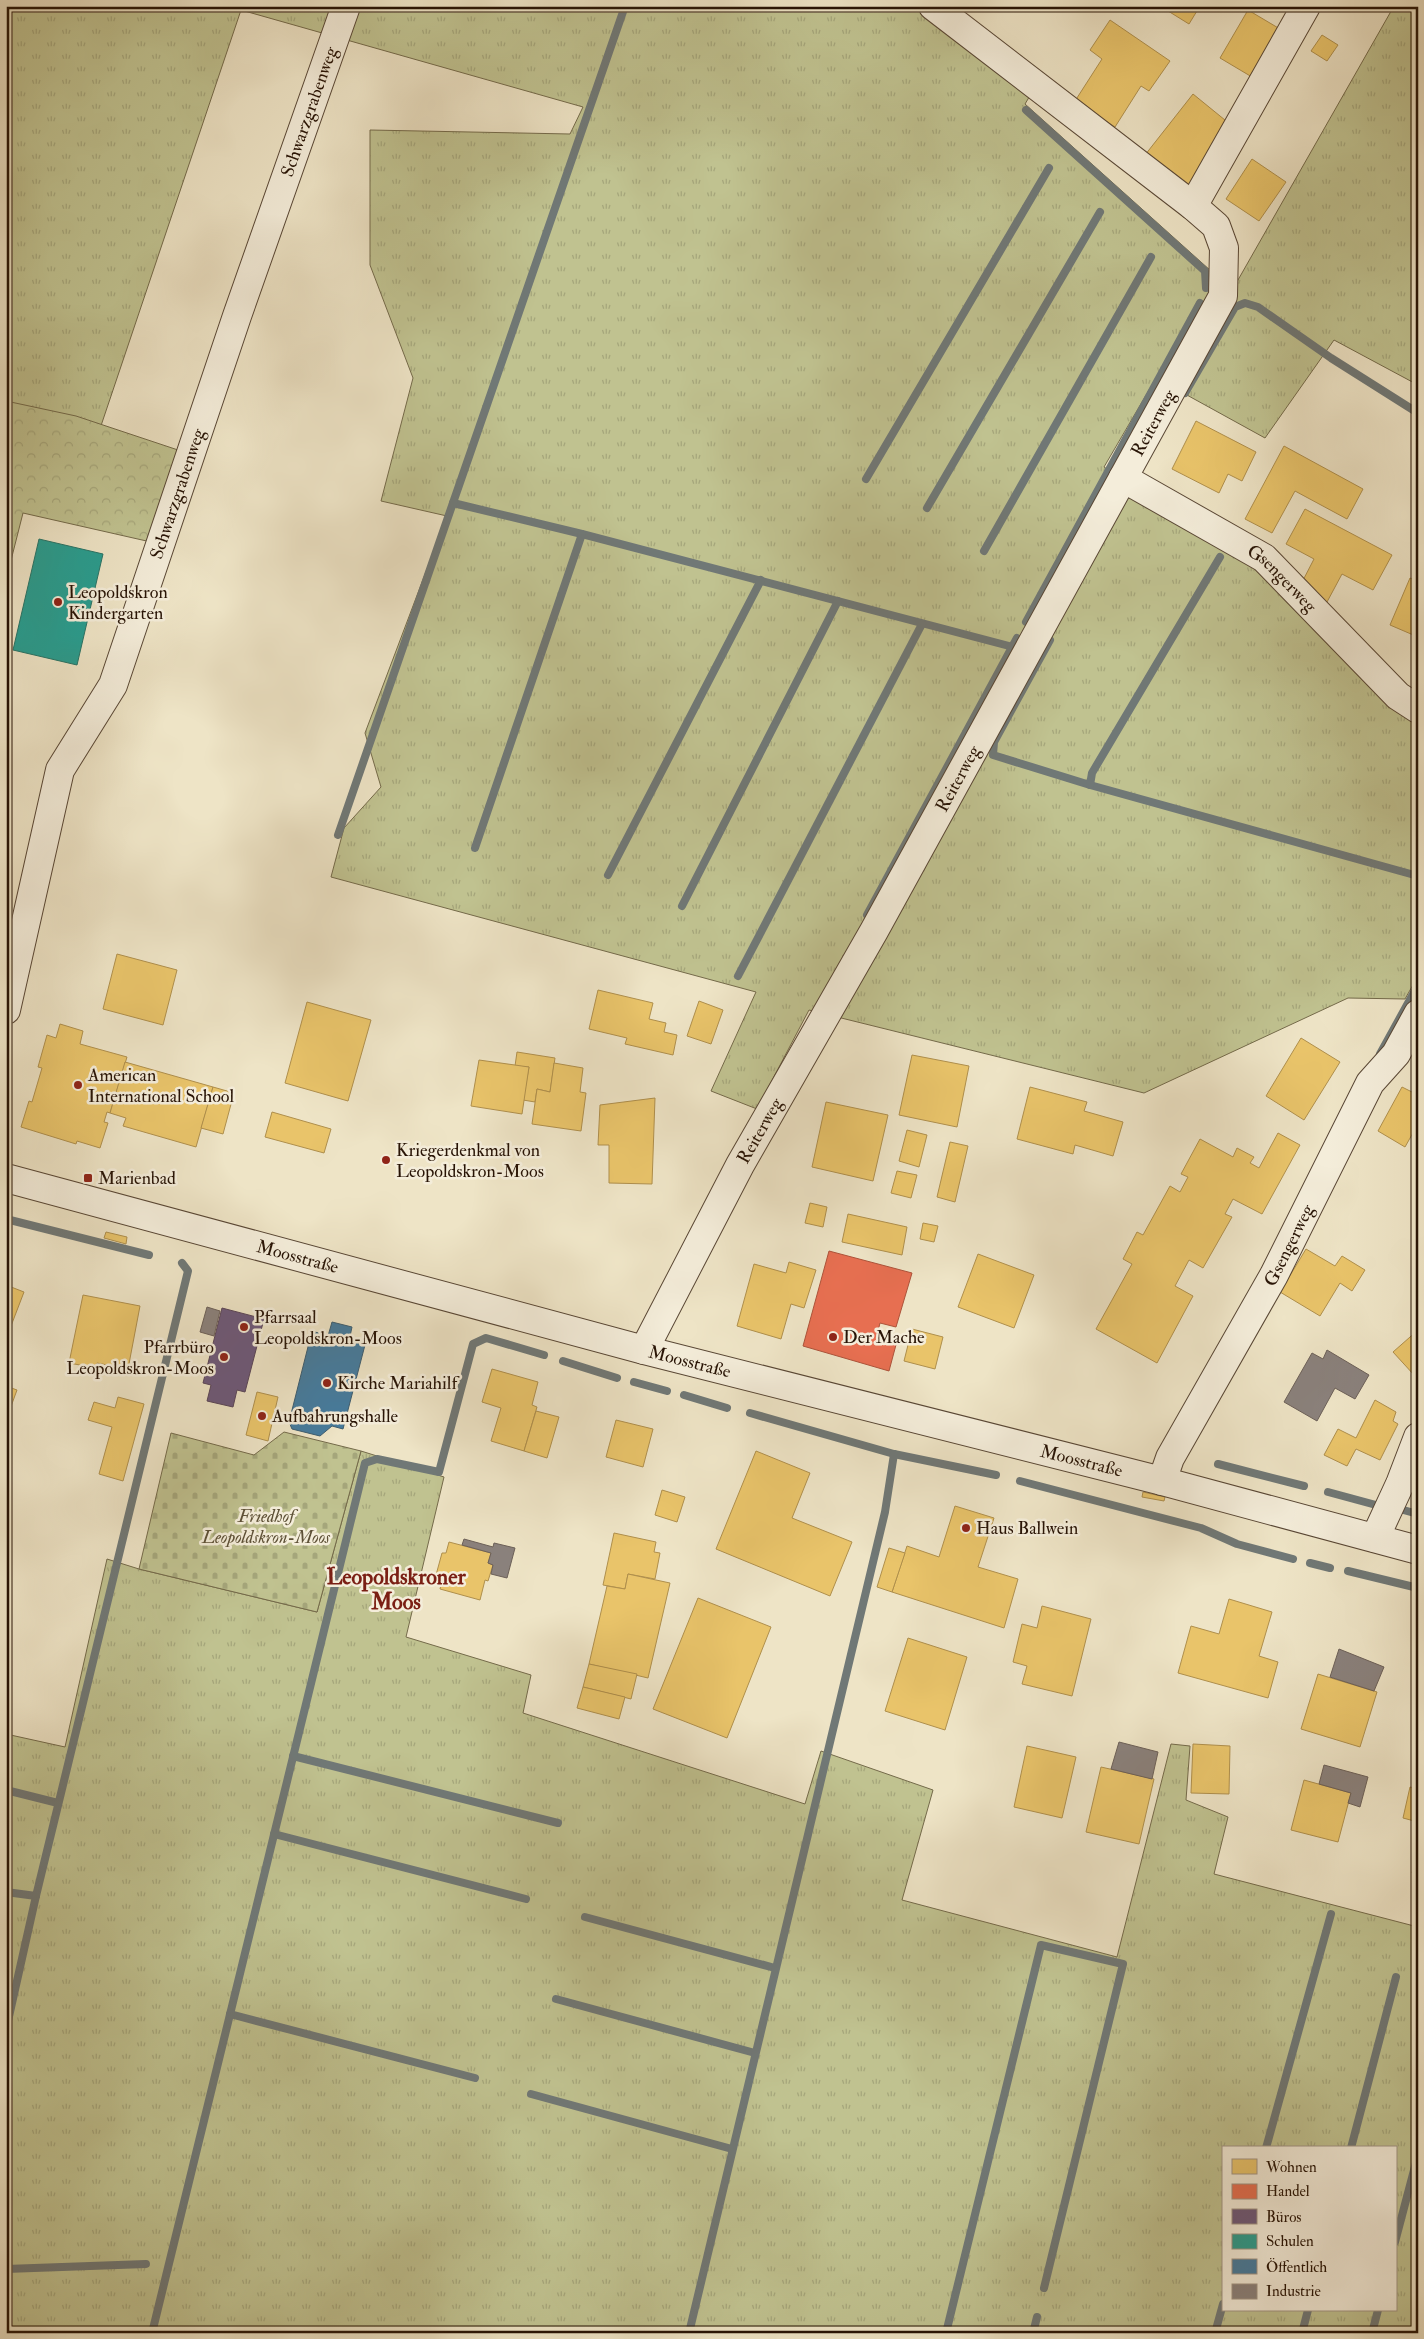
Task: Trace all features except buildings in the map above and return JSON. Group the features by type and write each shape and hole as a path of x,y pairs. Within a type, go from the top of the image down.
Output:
{"street":[{"name":"Schwarzgrabenweg","path":"6,1010 60,770 113,685 237,316 346,6"},
{"name":"Reiterweg","path":"644,1350 740,1165 874,931 1223,296 1224,248 1216,226 1193,206 933,6"},
{"path":"1193,206 1306,6"},
{"name":"Gsengerweg","path":"1123,478 1264,558 1398,696 1418,709"},
{"name":"Gsengerweg","path":"1162,1481 1170,1458 1274,1275 1370,1083 1396,1054 1418,1014"},
{"name":"Moosstraße","path":"6,1178 644,1350 1162,1481 1418,1550"},
{"path":"1375,1538 1400,1484 1418,1437"}],"green space":[{"path":"6,6 949,6 1043,74 1025,104 1211,271 1234,287 1394,6 1418,6 1418,385 1334,340 1265,438 1156,378 1104,467 1264,575 1418,714 1418,976 1405,999 1348,998 1144,1093 809,1010 757,1109 711,1091 756,992 331,877 344,828 381,787 365,733 447,516 381,501 413,378 370,265 370,130 570,134 583,107 241,10 79,491 6,460"},
{"path":"6,401 76,416 181,451 151,542 23,513 6,580"},
{"name":"Friedhof Leopoldskron-Moos","path":"284,1432 361,1451 317,1612 139,1569 171,1433 254,1455"},
{"path":"361,1451 444,1477 406,1637 531,1675 523,1713 805,1804 821,1751 933,1790 902,1900 1117,1957 1171,1744 1190,1746 1186,1800 1228,1817 1214,1874 1418,1927 1418,2333 6,2333 6,1734 65,1747 107,1559 139,1569 317,1612"}],"waterway":[{"path":"338,835 625,6"},
{"path":"1026,110 1205,271 1206,288"},
{"path":"866,479 1049,168"},
{"path":"927,508 1100,212"},
{"path":"984,551 1151,257"},
{"path":"1026,622 1200,303"},
{"path":"1185,393 1235,307 1245,303 1258,307 1331,358 1418,413"},
{"path":"453,503 582,534 1013,647"},
{"path":"475,848 582,534"},
{"path":"1090,785 1092,773 1220,557"},
{"path":"608,875 761,580"},
{"path":"682,906 838,601"},
{"path":"738,976 922,624"},
{"path":"867,915 1017,638"},
{"path":"1050,640 994,742 993,755 1090,785 1418,876"},
{"path":"1380,1054 1418,985"},
{"path":"6,1219 149,1255"},
{"path":"6,2030 36,1896 188,1271 182,1263"},
{"path":"152,2333 365,1463 377,1459 439,1472 473,1344 486,1338 544,1355"},
{"path":"563,1361 617,1378"},
{"path":"634,1382 667,1391"},
{"path":"684,1395 727,1408"},
{"path":"750,1413 894,1454 996,1475"},
{"path":"689,2333 885,1512 894,1454"},
{"path":"1218,1464 1304,1486"},
{"path":"1020,1481 1201,1528 1237,1544 1293,1559"},
{"path":"1328,1492 1376,1505"},
{"path":"1396,1508 1418,1514"},
{"path":"1310,1563 1330,1568"},
{"path":"1348,1571 1418,1588"},
{"path":"293,1756 558,1823"},
{"path":"6,1790 58,1803"},
{"path":"274,1834 526,1899"},
{"path":"6,1892 36,1896"},
{"path":"1267,2146 1331,1914"},
{"path":"585,1917 775,1968"},
{"path":"946,2333 1041,1945 1123,1964 1044,2288"},
{"path":"1352,2146 1396,1977"},
{"path":"556,1999 755,2053"},
{"path":"230,2014 475,2078"},
{"path":"531,2094 732,2149"},
{"path":"1396,2238 1418,2155"},
{"path":"6,2269 146,2264"},
{"path":"1215,2333 1222,2308"},
{"path":"1302,2333 1307,2312"},
{"path":"1372,2333 1377,2312"},
{"path":"1033,2333 1037,2317"}],"place":[{"name":"Leopoldskron Kindergarten","path":"58,602"},
{"name":"American International School","path":"78,1085"},
{"name":"Kriegerdenkmal von Leopoldskron-Moos","path":"386,1160"},
{"name":"Marienbad","path":"88,1178"},
{"name":"Pfarrsaal Leopoldskron-Moos","path":"244,1327"},
{"name":"Der Mache","path":"833,1337"},
{"name":"Pfarrbüro Leopoldskron-Moos","path":"224,1357"},
{"name":"Kirche Mariahilf","path":"327,1383"},
{"name":"Aufbahrungshalle","path":"262,1416"},
{"name":"Haus Ballwein","path":"966,1528"}],"district":[{"name":"Leopoldskroner Moos","path":"396,1590"}]}
